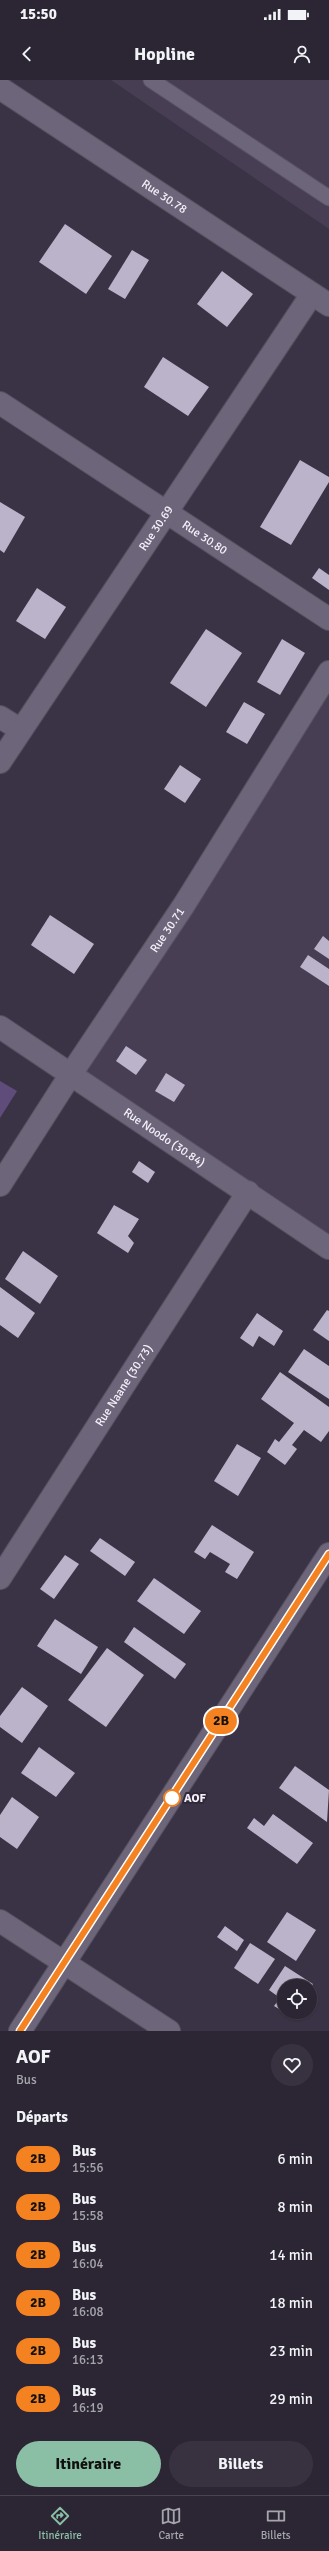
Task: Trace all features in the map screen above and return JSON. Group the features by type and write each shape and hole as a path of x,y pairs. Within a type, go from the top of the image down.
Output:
{"street":[{"name":"Rue 30.78","path":"0,88 320,300"},
{"name":"Rue 30.69","path":"0,762 165,511 320,300"},
{"name":"Rue 30.80","path":"0,403 329,619"},
{"name":"Rue 30.71","path":"0,1185 71,1074 184,905 329,672"},
{"path":"0,717 21,730"},
{"name":"Rue Noodo (30.84)","path":"0,1027 248,1192 329,1248"},
{"name":"Rue Naane (30.73)","path":"0,1578 248,1192"},
{"path":"20,2031 65,1964 329,1554"},
{"path":"0,1921 169,2031"}],"lane":[{"path":"152,80 329,198"}],"shaded area":[{"path":"111,80 329,80 329,229"},
{"path":"329,672 329,1248 71,1074"},
{"path":"0,1081 17,1091 0,1118"}],"building":[{"path":"65,224 112,256 86,294 39,262"},
{"path":"132,250 149,260 125,299 108,289"},
{"path":"222,271 253,294 227,327 197,304"},
{"path":"163,357 209,387 188,416 144,387"},
{"path":"300,460 329,477 329,482 291,545 260,527"},
{"path":"0,502 25,517 4,553 0,550"},
{"path":"319,568 329,575 329,590 312,578"},
{"path":"37,588 66,607 45,639 16,621"},
{"path":"206,629 242,653 206,707 170,683"},
{"path":"282,639 305,653 280,695 257,682"},
{"path":"244,702 265,714 247,744 226,732"},
{"path":"180,765 201,779 185,803 164,789"},
{"path":"50,915 94,944 74,974 31,945"},
{"path":"323,936 329,941 329,959 314,949"},
{"path":"308,955 329,969 329,986 300,967"},
{"path":"126,1046 147,1060 136,1075 116,1061"},
{"path":"166,1073 185,1085 174,1102 155,1091"},
{"path":"139,1161 155,1172 148,1183 132,1172"},
{"path":"114,1205 139,1219 128,1236 134,1243 128,1253 97,1233"},
{"path":"23,1251 58,1276 40,1304 5,1279"},
{"path":"0,1287 35,1313 18,1338 0,1325"},
{"path":"327,1310 329,1311 329,1341 313,1330"},
{"path":"257,1313 283,1331 274,1346 259,1336 253,1347 240,1338"},
{"path":"304,1349 329,1366 329,1399 288,1372"},
{"path":"280,1372 329,1407 329,1431 321,1442 304,1430 292,1445 297,1449 285,1465 267,1452 275,1439 279,1442 294,1423 261,1399"},
{"path":"237,1444 261,1458 238,1496 214,1481"},
{"path":"212,1525 254,1552 237,1579 225,1572 230,1564 210,1552 205,1559 194,1552"},
{"path":"100,1538 135,1562 125,1576 90,1551"},
{"path":"65,1555 79,1564 54,1599 40,1589"},
{"path":"154,1578 201,1611 184,1634 137,1601"},
{"path":"55,1619 98,1647 81,1674 37,1646"},
{"path":"134,1627 186,1664 175,1679 124,1642"},
{"path":"107,1648 144,1675 106,1727 68,1700"},
{"path":"22,1687 48,1706 22,1743 0,1727 0,1716"},
{"path":"39,1747 75,1773 56,1797 21,1773"},
{"path":"295,1766 329,1790 327,1822 279,1788"},
{"path":"12,1797 39,1817 17,1849 0,1837 0,1815"},
{"path":"273,1814 313,1843 297,1864 247,1828 254,1818 264,1826"},
{"path":"287,1912 316,1930 296,1961 267,1942"},
{"path":"225,1926 244,1940 237,1951 217,1937"},
{"path":"250,1943 275,1959 258,1984 234,1968"},
{"path":"285,1966 305,1979 277,1979 277,1996 269,1990"}],"bus line":[{"name":"2B","path":"20,2031 65,1964 329,1554"}],"place":[{"name":"AOF","path":"172,1798"}]}
